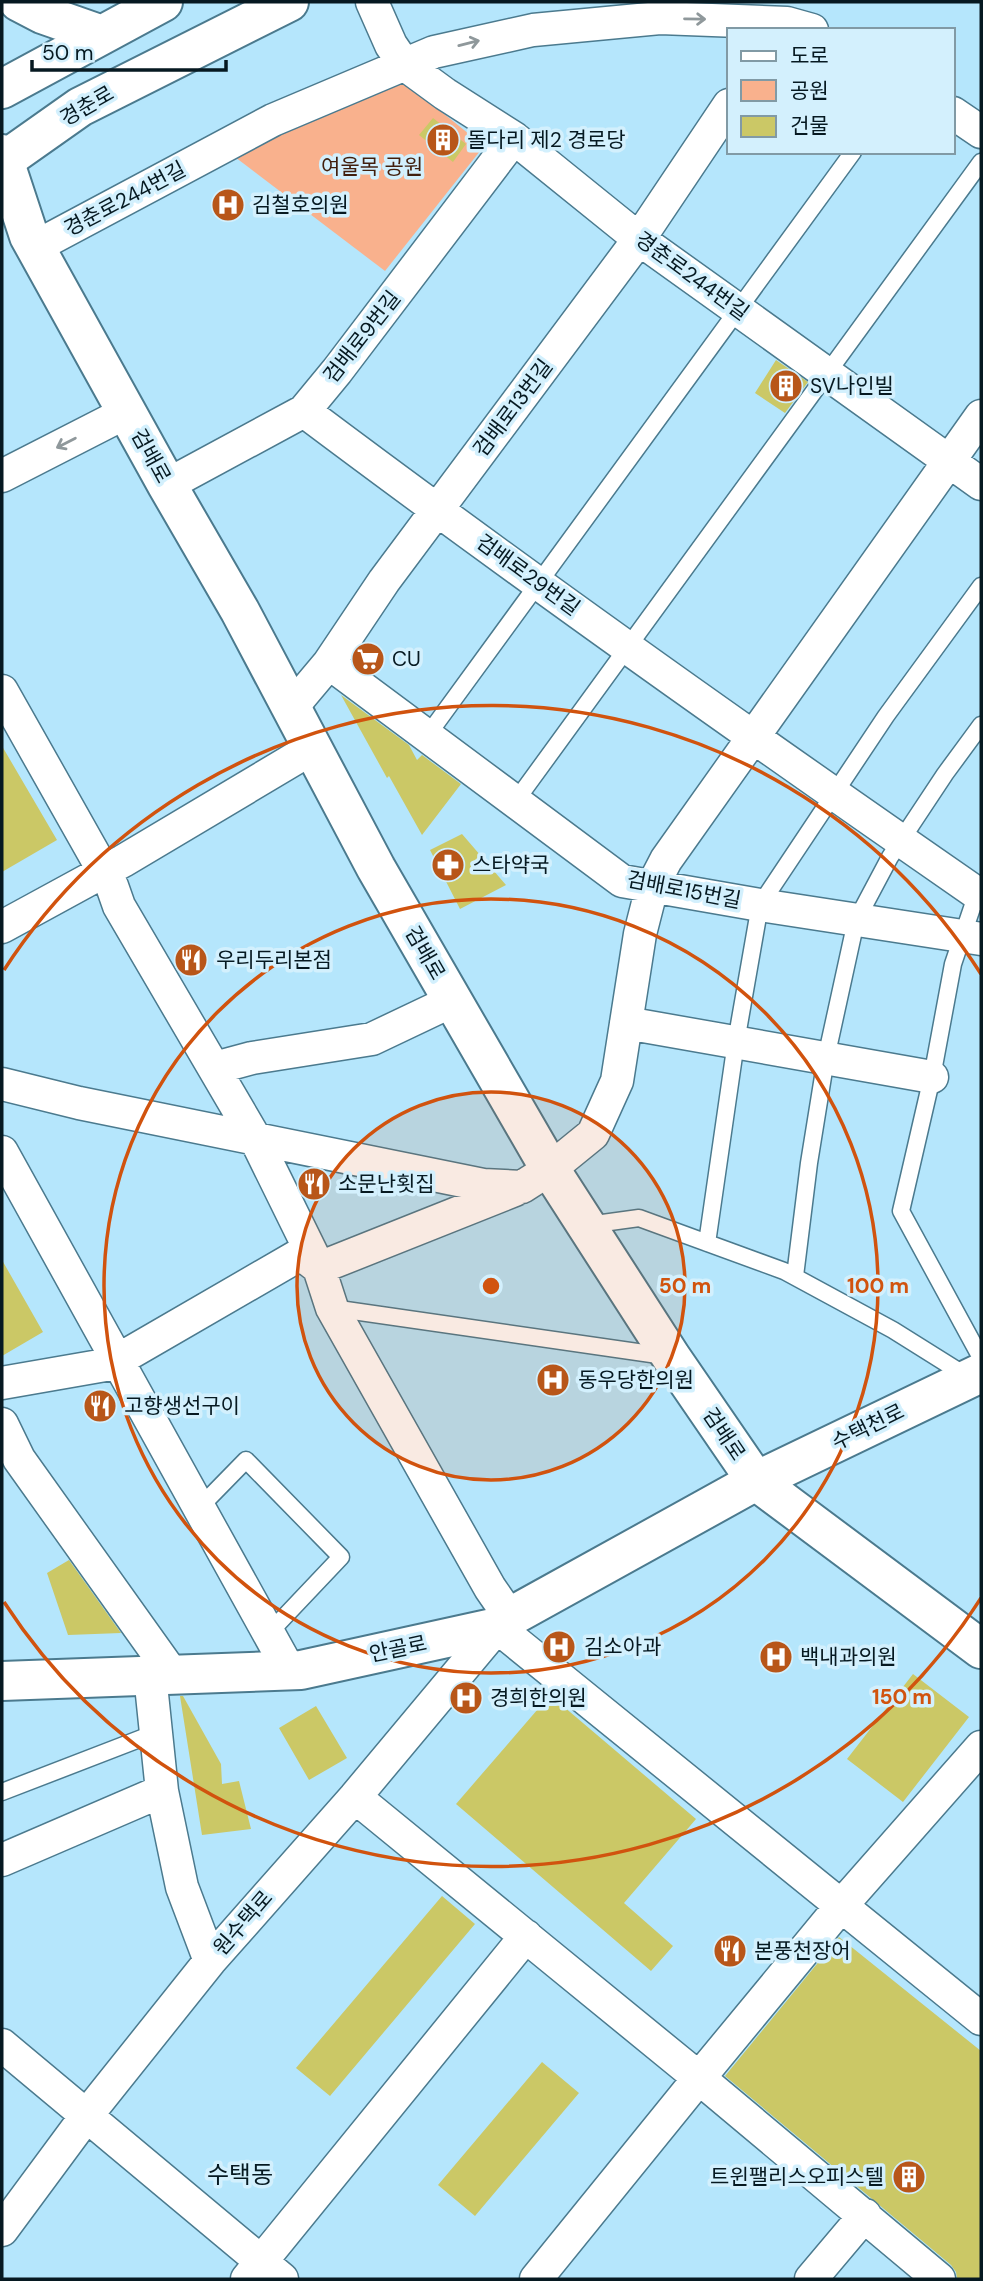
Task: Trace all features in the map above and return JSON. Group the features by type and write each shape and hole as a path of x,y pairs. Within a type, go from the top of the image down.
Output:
{"street":[{"path":"19,2 42,15 102,35"},
{"path":"2,89 163,2"},
{"name":"경춘로","path":"3,159 80,107 289,2"},
{"name":"경춘로244번길","path":"372,2 391,46 404,64 514,138 639,239 981,484"},
{"name":"경춘로244번길","path":"35,247 273,120 434,52 509,34 555,27 660,18 796,21"},
{"name":"검배로13번길","path":"292,707 329,663 384,581 639,239 727,108"},
{"path":"955,114 981,132"},
{"name":"검배로9번길","path":"167,485 304,411 514,138"},
{"name":"검배로","path":"3,159 29,236 240,611 292,707 311,749 452,1001 536,1178 586,1226 756,1481 981,1649"},
{"name":"검배로29번길","path":"304,411 436,510 753,738 901,841 980,892"},
{"path":"2,476 127,412"},
{"path":"318,1268 536,1178 593,1134 617,1082 640,933 652,887 666,860 981,416"},
{"name":"검배로15번길","path":"329,663 622,881 973,937"},
{"path":"2,691 104,871 119,906 256,1140 318,1268 332,1308 490,1588 504,1622 841,1906 981,2019"},
{"path":"2,927 104,871 311,749"},
{"path":"215,1068 252,1058 372,1039 452,1001"},
{"path":"626,1023 932,1077"},
{"path":"2,1084 79,1103 483,1185 536,1178"},
{"path":"2,1152 289,1670"},
{"path":"2,1383 111,1364 301,1254 318,1268"},
{"name":"수택천로","path":"756,1481 978,1370"},
{"path":"2,1424 26,1469 161,1675 155,1733 162,1791 182,1887 211,1961"},
{"name":"안골로","path":"2,1681 301,1670 504,1622 756,1481"},
{"name":"원수택로","path":"2,2230 87,2115 211,1961 504,1622"},
{"path":"536,2279 841,1906 981,1748"},
{"path":"2,1860 162,1791"},
{"path":"355,1797 865,2215 939,2279"},
{"path":"2,2045 87,2115 264,2274 526,1937"},
{"path":"811,2279 865,2215"}],"lane":[{"path":"427,736 852,154"},
{"path":"515,802 981,162"},
{"path":"707,1243 736,1042 760,905 886,716 981,586"},
{"path":"794,1276 826,1058 857,920 901,841 981,725"},
{"path":"978,1370 901,1211 932,1077 953,964 973,937 980,892"},
{"path":"586,1226 639,1218 794,1276 893,1331 978,1370"},
{"path":"332,1308 671,1357"},
{"path":"200,1507 246,1460 341,1557 269,1633"},
{"path":"2,1793 155,1733"}],"green space":[{"name":"여울목 공원","path":"398,77 484,146 385,271 231,154"}],"building":[{"name":"돌다리 제2 경로당","path":"433,118 466,144 453,162 419,135"},
{"name":"SV나인빌","path":"776,360 808,382 785,413 755,393"},
{"path":"341,695 409,745 417,760 422,755 461,784 422,835 389,776 387,778"},
{"path":"2,746 57,840 2,872"},
{"path":"462,834 506,885 460,909 430,850"},
{"path":"2,1260 43,1332 2,1356"},
{"path":"69,1560 121,1633 68,1635 47,1573"},
{"path":"913,1674 969,1717 903,1802 847,1759"},
{"path":"550,1695 696,1819 624,1903 673,1946 651,1971 456,1804"},
{"path":"180,1696 183,1696 221,1764 222,1784 239,1781 251,1829 202,1835"},
{"path":"316,1706 347,1758 309,1780 279,1728"},
{"path":"442,1896 475,1924 330,2096 296,2068"},
{"name":"트윈팰리스오피스텔","path":"839,1937 981,2051 981,2279 957,2279 951,2265 725,2076"},
{"path":"542,2062 579,2093 475,2216 438,2185"}],"place":[{"name":"돌다리 제2 경로당","path":"443,140"},
{"name":"김철호의원","path":"228,205"},
{"name":"SV나인빌","path":"786,386"},
{"name":"CU","path":"368,659"},
{"name":"스타약국","path":"448,865"},
{"name":"우리두리본점","path":"191,960"},
{"name":"소문난횟집","path":"314,1184"},
{"name":"동우당한의원","path":"553,1380"},
{"name":"고향생선구이","path":"100,1406"},
{"name":"김소아과","path":"559,1647"},
{"name":"백내과의원","path":"776,1657"},
{"name":"경희한의원","path":"466,1698"},
{"name":"본풍천장어","path":"730,1951"},
{"name":"트윈팰리스오피스텔","path":"909,2177"}],"district":[{"name":"수택동","path":"240,2175"}]}
